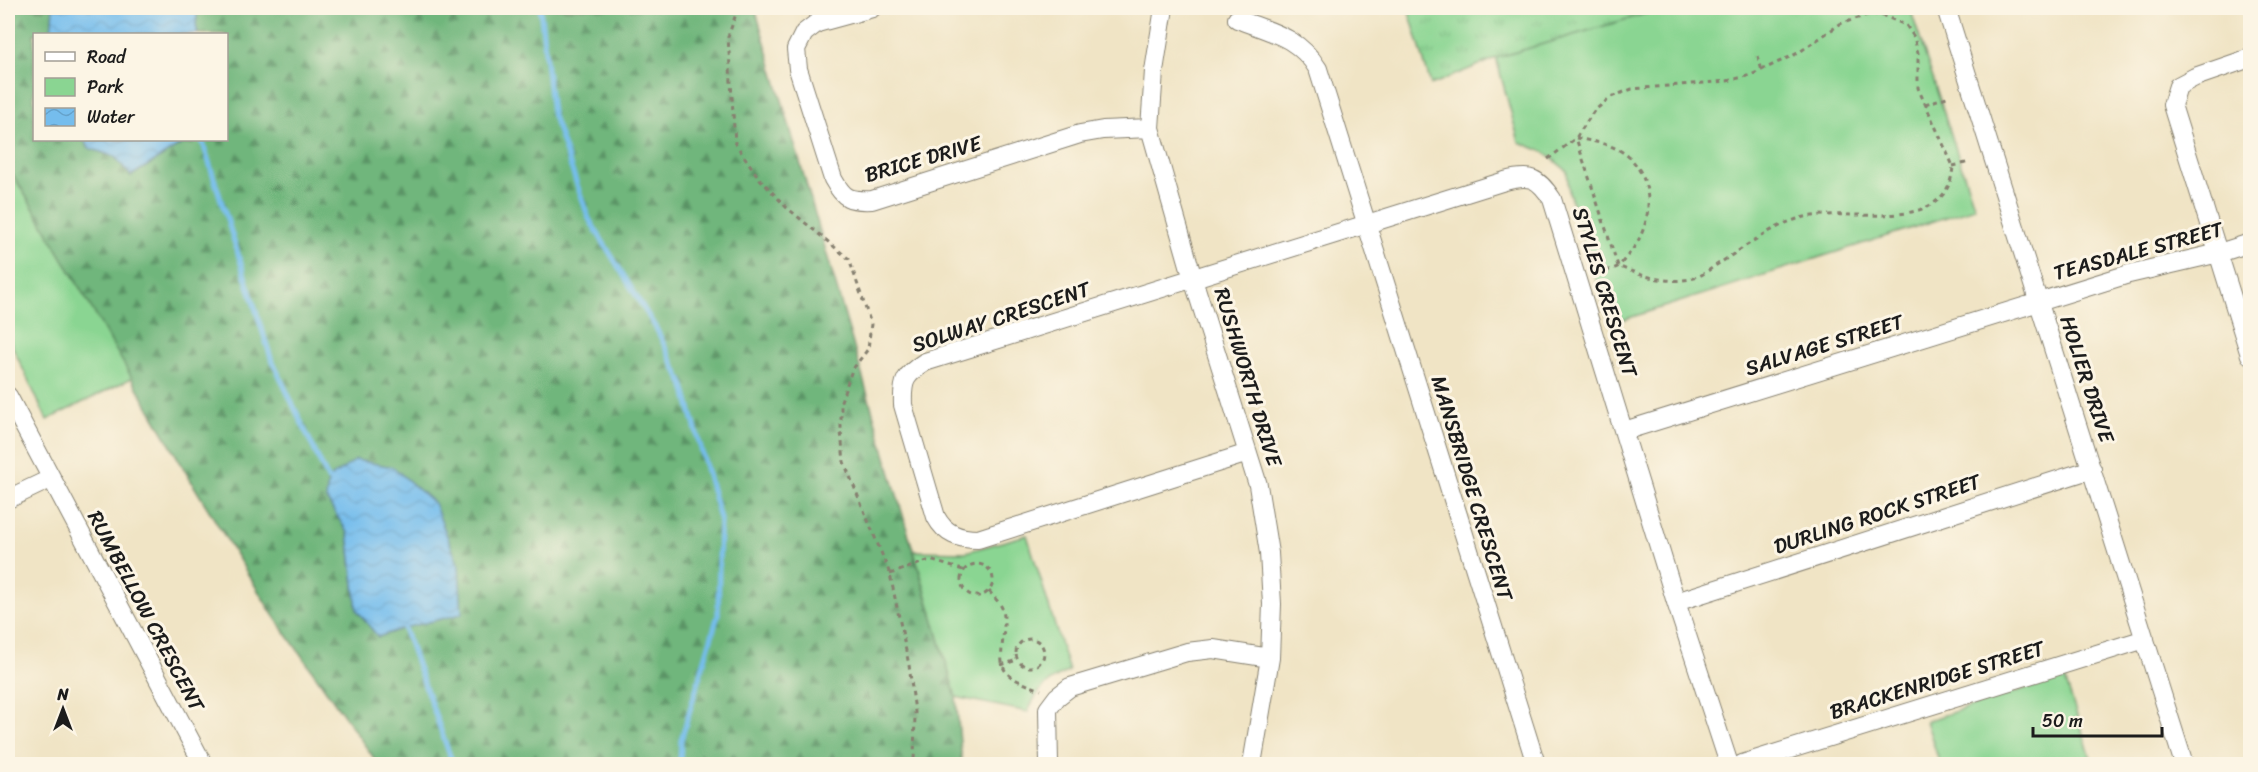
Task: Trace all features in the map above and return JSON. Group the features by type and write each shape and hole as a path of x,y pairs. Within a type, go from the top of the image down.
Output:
{"street":[{"name":"BRICE DRIVE","path":"872,8 817,23 804,33 796,49 798,69 833,179 840,192 853,201 872,200 1080,134 1103,130 1150,128"},
{"name":"RUSHWORTH DRIVE","path":"1164,8 1154,71 1150,128 1193,279 1248,453 1263,508 1269,553 1272,604 1270,657 1252,765"},
{"name":"HOLIER DRIVE","path":"1946,8 2184,765"},
{"name":"MANSBRIDGE CRESCENT","path":"1236,20 1285,37 1308,53 1318,69 1536,765"},
{"path":"2250,58 2195,77 2178,86 2172,105 2250,355"},
{"name":"STYLES CRESCENT","path":"1193,279 1521,176 1534,179 1544,186 1552,199 1676,602 1729,765"},
{"name":"TEASDALE STREET","path":"2038,302 2129,274 2219,253 2250,243"},
{"name":"SOLWAY CRESCENT","path":"1193,279 925,362 909,372 902,386 903,405 936,517 941,526 950,534 964,539 978,539 1248,453"},
{"name":"SALVAGE STREET","path":"1624,431 2038,302"},
{"name":"RUMBELLOW CRESCENT","path":"8,396 203,765"},
{"name":"DURLING ROCK STREET","path":"1676,602 2092,470"},
{"path":"8,499 50,479"},
{"name":"BRACKENRIDGE STREET","path":"1742,765 2145,639"},
{"path":"1049,765 1048,709 1057,697 1070,687 1187,652 1213,649 1270,657"}],"path":[{"path":"738,8 728,37 735,143 759,178 786,207 849,259 871,324 868,349 852,370 841,401 841,432 844,462 890,574 911,677 915,712 914,765"},
{"path":"1548,159 1576,138 1593,111 1611,97 1632,89 1727,81 1762,71 1798,53 1840,24 1870,14 1884,16 1906,25 1914,37 1918,53 1918,88 1953,166 1952,181 1940,200 1918,212 1826,215 1797,219 1764,235 1695,278 1673,280 1642,276 1618,266 1576,138"},
{"path":"1758,56 1762,71"},
{"path":"1925,104 1950,96"},
{"path":"1576,138 1611,146 1629,158 1643,179 1649,205 1645,228 1635,248 1618,266 1596,273"},
{"path":"1953,166 1970,162"},
{"path":"890,574 930,560 963,570"},
{"path":"975,563 989,568 993,577 989,591 974,596 964,590 960,580 963,570 975,563"},
{"path":"989,591 1001,606 1005,618 1000,653 1001,665 1010,677 1041,691"},
{"path":"1026,639 1035,639 1041,644 1044,650 1044,660 1036,667 1026,667 1017,660 1017,644 1026,639"},
{"path":"1001,665 1017,660"}],"green space":[{"path":"8,8 53,8 51,33 33,33 33,141 85,141 89,148 115,157 131,176 186,141 228,141 228,33 198,33 196,25 198,8 755,8 956,697 962,764 378,764 273,615 194,486 8,167","holes":["348,533 404,628 378,637 357,610"]},
{"path":"1408,8 1665,8 1496,58 1431,85"},
{"path":"1665,8 1910,8 1975,208 1610,324 1569,192 1567,171 1544,152 1519,142 1496,58"},
{"path":"8,167 132,378 47,420 8,337"},
{"path":"1027,535 1069,671 1044,687 1035,697 1028,712 956,697 914,551 966,552"},
{"path":"2064,676 2093,764 1940,764 1926,721"}],"water":[{"path":"53,8 198,8 196,25 198,33 51,33"},
{"path":"85,141 186,141 131,176 115,157 89,148"},
{"path":"356,460 393,467 434,503 459,566 462,614 404,628 378,637 357,610 348,533 326,499 328,479"}],"waterway":[{"path":"540,8 552,113 589,219 657,330 684,386 720,519 718,615 681,740 680,764"},
{"path":"202,141 271,358 328,479"},
{"path":"404,628 453,764"}]}
